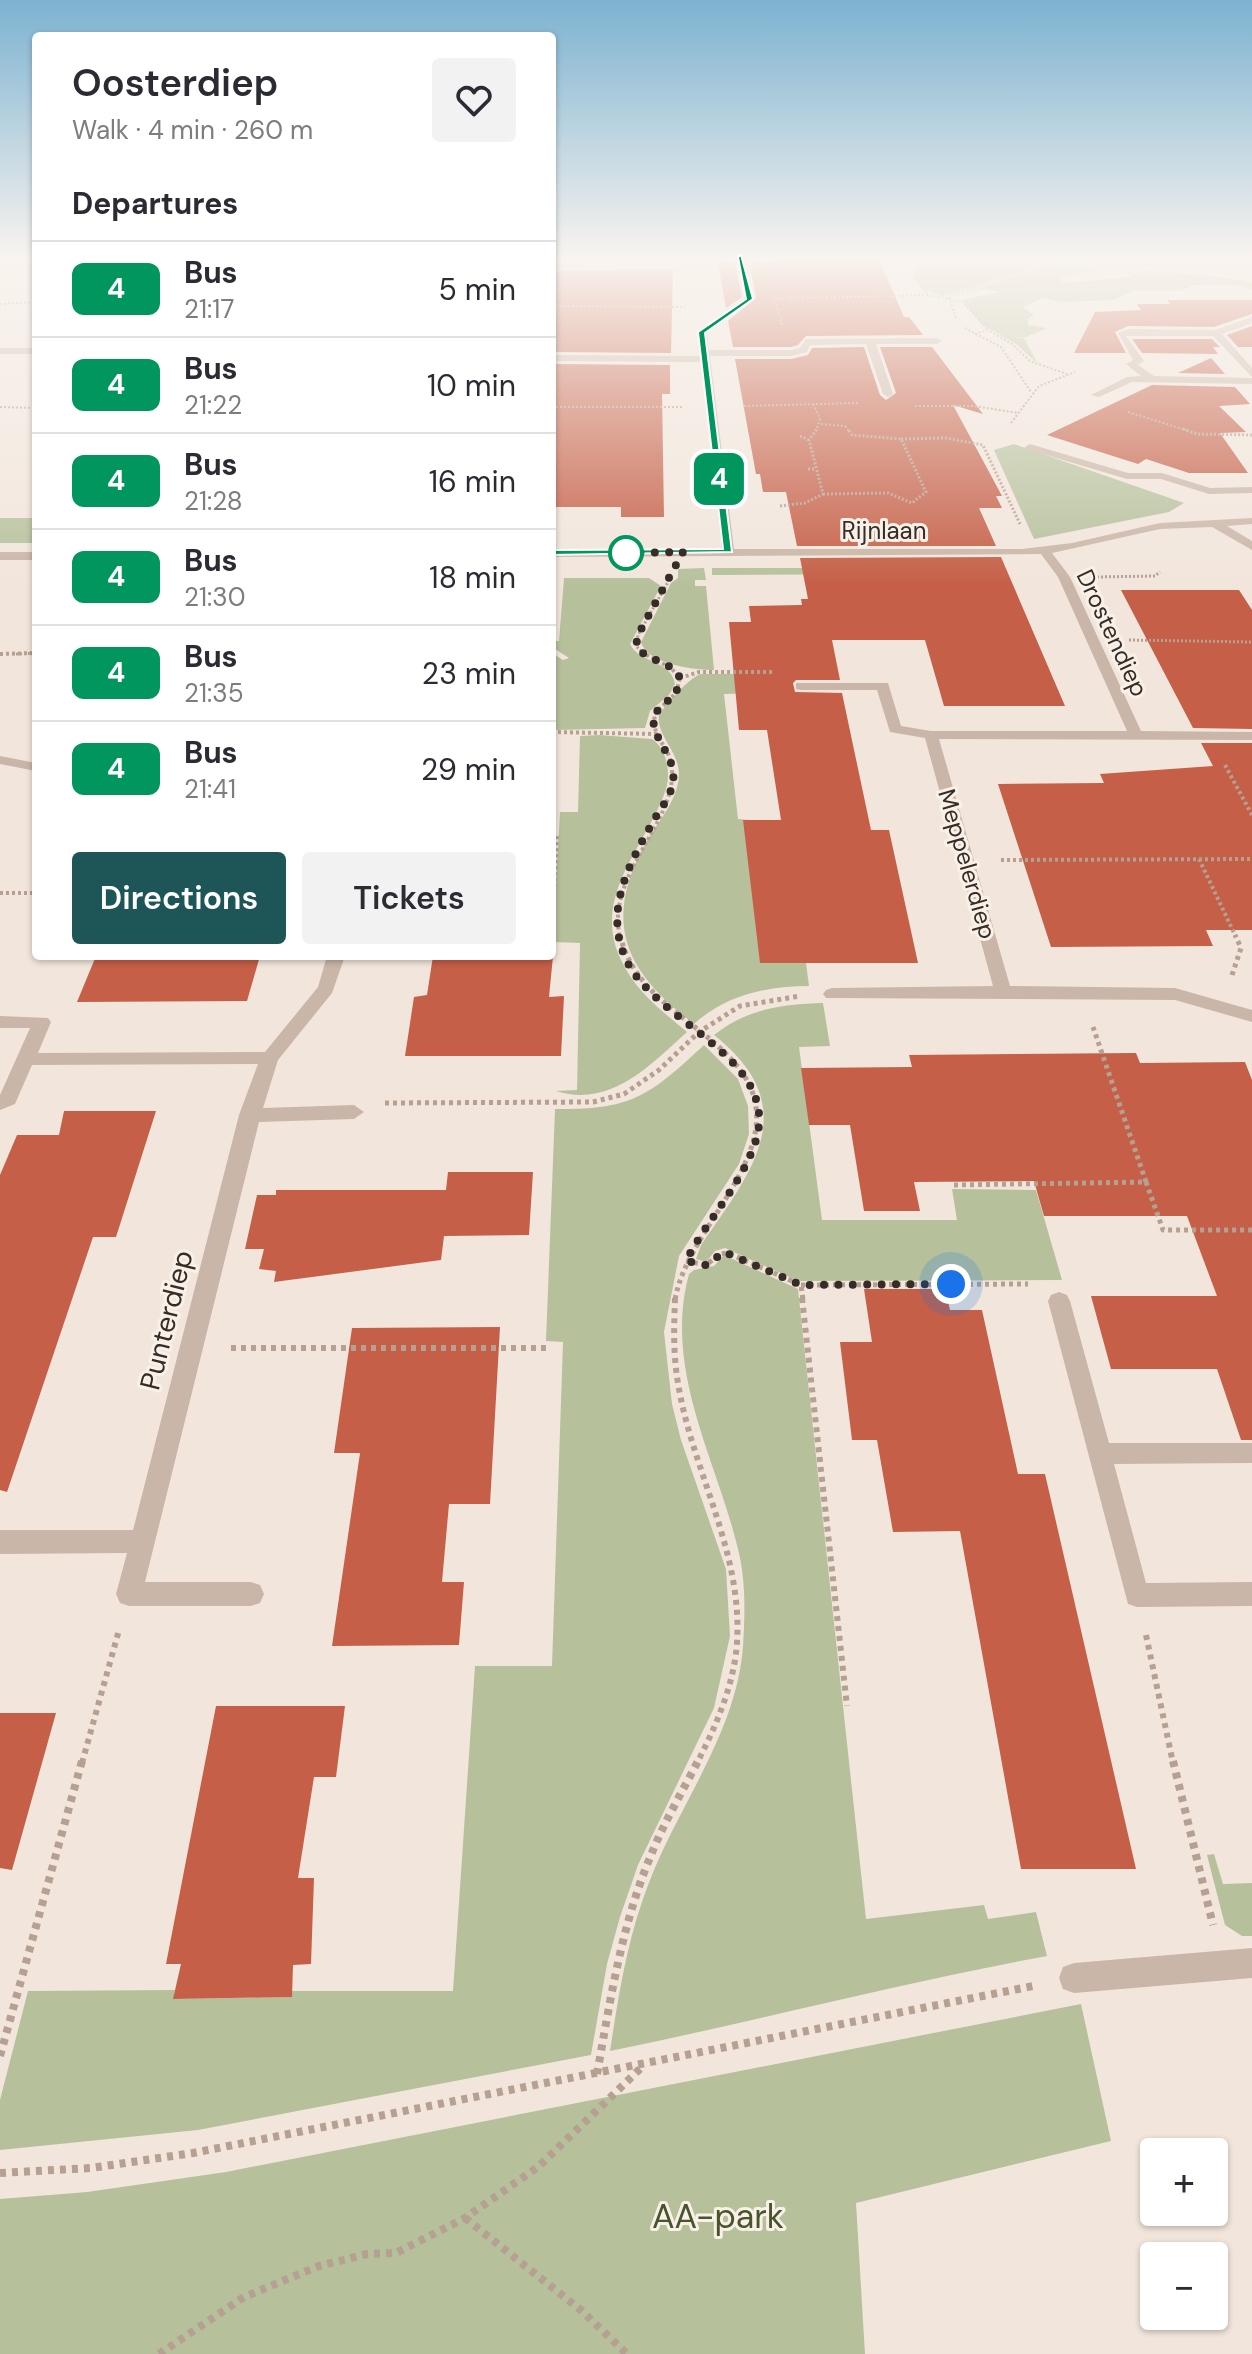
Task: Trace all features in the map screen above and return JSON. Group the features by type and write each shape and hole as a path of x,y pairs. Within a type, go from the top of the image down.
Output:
{"street":[{"path":"705,367 728,552"},
{"path":"879,367 888,394"},
{"path":"1135,367 1151,379"},
{"path":"1096,395 1130,379 1252,381"},
{"path":"1030,447 1127,476 1162,476 1209,491 1252,490"},
{"name":"Rijnlaan","path":"556,553 1045,551 1160,526 1252,521"},
{"path":"1213,522 1252,546"},
{"name":"Drostendiep","path":"1045,551 1064,577 1136,735"},
{"path":"0,556 32,556"},
{"path":"801,686 883,686 895,729 931,735 1252,736"},
{"name":"Meppelerdiep","path":"931,735 1003,992"},
{"path":"0,779 4,762 32,766"},
{"name":"Punterdiep","path":"129,1594 249,1115 270,1058 326,989 335,960"},
{"path":"832,994 1164,993 1252,1016"},
{"path":"0,1022 42,1022 8,1099 0,1103"},
{"path":"26,1059 270,1058"},
{"path":"249,1115 354,1112"},
{"path":"1059,1301 1137,1595 1252,1594"},
{"path":"1100,1454 1252,1453"},
{"path":"0,1542 142,1541"},
{"path":"129,1594 251,1594"},
{"path":"1074,1978 1238,1964"}],"path":[{"path":"1014,367 1031,392"},
{"path":"1046,367 1068,375"},
{"path":"1030,447 1016,441 1007,430 1031,392 1068,375 1097,369 1130,379"},
{"path":"1096,395 1102,404 1197,434 1252,435"},
{"path":"809,440 821,424 821,416 812,404"},
{"path":"0,407 32,408"},
{"path":"556,407 710,407"},
{"path":"821,424 845,426 852,435 969,440 983,445 1027,538 1045,551"},
{"path":"800,436 809,440"},
{"path":"780,506 805,503 823,494 888,493 912,503 926,492 901,439"},
{"path":"809,440 823,494"},
{"path":"985,458 990,458"},
{"path":"808,469 816,469"},
{"path":"1000,493 1006,493"},
{"path":"597,2074 628,1918 672,1808 717,1718 730,1682 737,1647 738,1606 727,1539 695,1450 675,1358 676,1295 686,1261 756,1143 757,1108 746,1077 699,1032 646,990 625,957 617,927 622,885 673,781 668,752 656,734 654,714 676,693 680,678 676,670 646,656 636,646 638,635 683,552"},
{"path":"1064,577 1155,576 1160,572"},
{"path":"1092,640 1252,642"},
{"path":"0,654 32,653"},
{"path":"680,678 699,672 798,672 801,686"},
{"path":"556,732 656,734"},
{"path":"1210,736 1252,815"},
{"path":"556,855 557,836"},
{"path":"1199,859 1241,948 1222,1007"},
{"path":"966,860 1252,859"},
{"path":"0,893 32,893"},
{"path":"1081,992 1163,1230 1252,1230"},
{"path":"354,1112 384,1103 593,1102 624,1094 659,1070 699,1032 740,1006 787,997 832,994"},
{"path":"954,1185 1146,1182"},
{"path":"686,1261 706,1265 724,1252 801,1285 1041,1284 1059,1301"},
{"path":"801,1285 847,1706"},
{"path":"190,1348 551,1348"},
{"path":"0,2056 129,1594"},
{"path":"1137,1595 1178,1785 1238,1964"},
{"path":"0,2173 91,2168 193,2153 1074,1978"},
{"path":"159,2354 180,2336 244,2297 319,2266 367,2254 396,2253 465,2218 538,2167 645,2064"},
{"path":"465,2218 582,2311 627,2354"}],"green space":[{"path":"1014,444 1184,503 1169,512 1034,539 994,450"},
{"path":"0,518 32,518 32,543 0,543"},
{"path":"704,568 706,580 695,580 695,586 706,586 714,670 661,661 645,650 641,642 671,583 678,578 678,569"},
{"path":"712,568 866,568 868,574 712,575"},
{"path":"564,578 649,578 661,586 630,644 641,655 668,670 675,684 669,695 650,711 645,728 556,730 556,656 563,660 569,658 556,650 556,641 559,641"},
{"path":"701,674 755,674 757,693 724,694 738,819 749,820 765,963 806,963 809,986 748,994 720,1006 694,1024 651,985 637,965 623,922 632,871 669,806 678,783 677,763 659,724 659,715 685,685"},
{"path":"580,736 652,739 661,749 666,762 666,789 617,892 612,914 613,936 621,960 634,982 687,1032 628,1081 594,1094 576,1095 556,1091 577,1090 580,943 556,942 556,886 560,812 578,812"},
{"path":"823,1003 830,1046 799,1047 822,1220 957,1220 952,1189 1036,1190 1062,1280 798,1281 725,1248 715,1251 706,1262 696,1259 701,1245 752,1165 761,1139 764,1113 758,1088 742,1062 714,1035 739,1019 765,1010"},
{"path":"704,1045 738,1079 748,1106 749,1134 739,1164 679,1256 664,1332 672,1404 681,1440 726,1569 730,1636 714,1708 638,1865 620,1917 607,1964 591,2055 198,2130 0,2150 0,2100 28,1991 175,1990 174,1999 291,1997 292,1991 453,1991 475,1666 552,1666 563,1342 546,1341 555,1109 603,1107 638,1096 668,1077"},
{"path":"724,1255 798,1289 866,1919 984,1905 988,1919 1036,1912 1047,1956 610,2051 625,1964 642,1901 662,1851 719,1737 739,1677 744,1598 741,1561 696,1413 687,1379 683,1345 683,1310 689,1274 714,1266"},
{"path":"1214,1854 1223,1884 1252,1883 1252,1936 1242,1936 1225,1925 1207,1855"},
{"name":"AA-park","path":"1081,2004 1111,2141 856,2203 865,2354 0,2354 0,2199 87,2192 226,2172"}],"building":[{"path":"556,367 670,367 670,394 662,394 664,517 621,517 621,507 556,507"},
{"path":"736,367 871,367 880,395 886,400 896,393 887,367 947,367 983,414 953,405 1002,496 996,496 1002,508 979,508 996,546 797,546 786,492 763,492 760,474 756,474"},
{"path":"1192,367 1219,367 1225,374 1178,373"},
{"path":"1152,385 1235,387 1250,404 1219,406 1246,432 1220,433 1248,473 1189,473 1146,459 1138,464 1047,435"},
{"path":"1001,557 1065,706 944,706 925,640 832,640 840,680 796,680 793,683 795,692 842,693 871,830 889,830 918,963 760,963 743,820 781,820 767,730 739,730 729,622 751,622 749,606 802,605 801,599 808,599 800,558"},
{"path":"1121,590 1239,590 1252,610 1252,729 1193,728"},
{"path":"1201,743 1252,743 1252,930 1206,930 1213,946 1051,947 998,784 1104,783 1100,774 1213,766"},
{"path":"94,960 259,960 247,1001 77,1002"},
{"path":"432,960 553,960 549,997 564,996 561,1056 405,1056 414,997 427,995"},
{"path":"1136,1053 1140,1063 1245,1062 1252,1080 1252,1440 1241,1440 1217,1369 1111,1369 1091,1296 1217,1296 1187,1216 1044,1216 1034,1181 914,1182 920,1211 864,1211 850,1125 809,1125 801,1068 912,1067 909,1055"},
{"path":"64,1111 156,1111 116,1237 93,1237 7,1492 0,1490 0,1175 17,1135 59,1135"},
{"path":"448,1172 533,1172 529,1235 444,1236 441,1260 274,1282 276,1271 259,1269 264,1249 245,1249 257,1195 276,1195 276,1190 446,1190"},
{"path":"864,1289 945,1289 950,1310 982,1310 1018,1474 1045,1474 1136,1869 1021,1869 960,1531 893,1532 877,1440 852,1440 840,1342 872,1342"},
{"path":"500,1327 490,1504 449,1504 442,1582 464,1582 459,1645 332,1646 360,1453 334,1453 352,1328"},
{"path":"216,1706 345,1706 336,1777 314,1777 298,1878 314,1878 311,1964 293,1965 292,1997 173,1999 181,1964 166,1964"},
{"path":"0,1713 56,1713 12,1870 0,1868"}],"bus line":[{"name":"4","path":"556,553 728,552 706,367"}],"route":[{"path":"626,553 683,552 665,591 638,635 636,646 646,656 676,670 680,686 658,708 652,722 668,752 673,781 671,791 622,885 616,916 620,941 635,975 657,1002 726,1054 746,1077 757,1108 756,1143 735,1182 699,1234 686,1261 706,1265 724,1252 801,1285 951,1284"}]}
